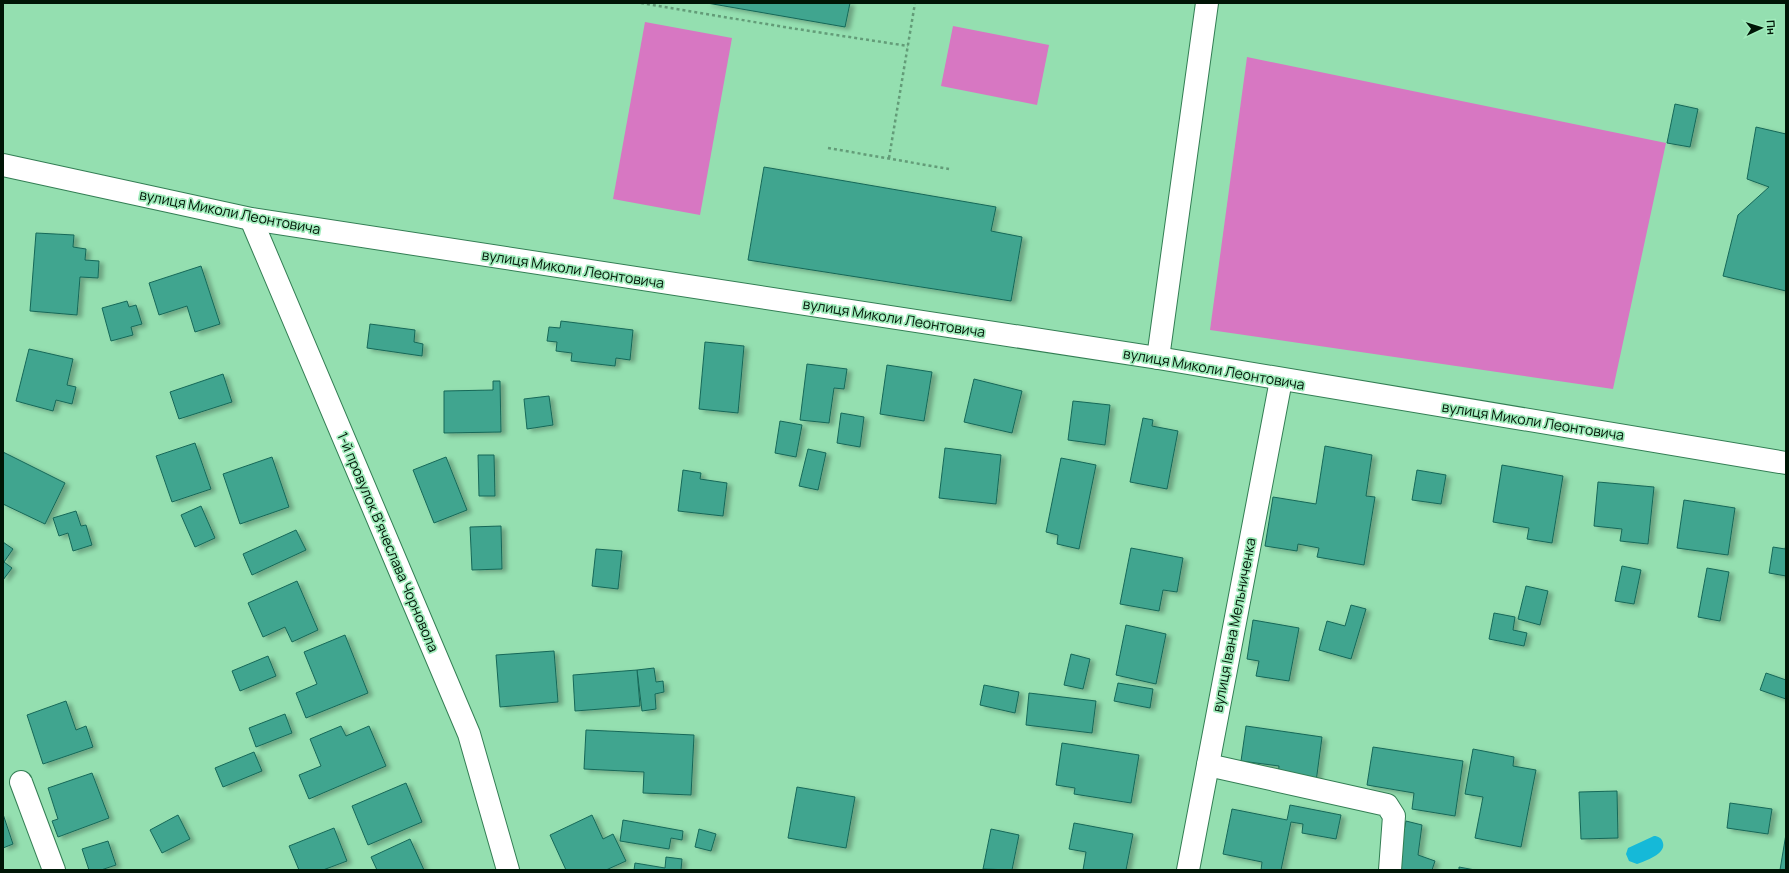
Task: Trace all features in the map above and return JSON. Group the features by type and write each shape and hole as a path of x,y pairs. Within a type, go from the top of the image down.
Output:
{"street":[{"path":"1158,358 1207,3"},
{"name":"вулиця Миколи Леонтовича","path":"3,164 251,219 1158,358 1281,380 1786,462"},
{"name":"1-й провулок В'ячеслава Чорновола","path":"251,219 469,734 508,870"},
{"name":"вулиця Івана Мельниченка","path":"1188,870 1281,380"},
{"path":"1208,765 1387,805 1394,816 1390,870"},
{"path":"21,782 54,870"}],"path":[{"path":"641,3 784,28 908,46"},
{"path":"889,158 915,3"},
{"path":"828,148 949,169"}],"shaded area":[{"path":"645,22 732,38 700,215 613,199"},
{"path":"953,26 1049,45 1037,105 941,86"},
{"path":"1247,57 1666,143 1613,389 1210,330"}],"water":[{"path":"1654,836 1660,838 1663,843 1663,847 1658,854 1637,864 1629,861 1626,854 1628,848"}],"building":[{"path":"707,3 850,3 845,27"},
{"path":"1675,104 1698,109 1690,147 1667,143"},
{"path":"1756,127 1786,134 1786,291 1723,276 1738,215 1769,187 1747,179"},
{"path":"764,167 996,207 991,231 1022,237 1011,301 748,260"},
{"path":"36,233 74,235 73,247 86,249 85,260 99,261 98,278 80,277 77,315 30,311"},
{"path":"201,266 220,324 195,332 187,306 159,315 149,283"},
{"path":"127,301 129,307 136,305 142,324 131,327 133,335 111,341 102,308"},
{"path":"561,321 633,330 630,360 616,358 615,366 571,361 572,353 556,351 557,342 547,341 549,327 560,328"},
{"path":"370,324 415,330 414,342 423,344 422,356 367,348"},
{"path":"705,342 744,346 738,413 699,409"},
{"path":"29,349 73,359 67,385 76,387 72,404 56,400 53,411 16,401"},
{"path":"807,364 847,369 844,389 834,388 829,423 800,420"},
{"path":"887,365 932,372 924,421 880,414"},
{"path":"223,374 232,402 179,419 170,392"},
{"path":"974,379 1022,391 1012,433 964,422"},
{"path":"493,381 500,381 501,432 444,433 444,391 493,390"},
{"path":"549,396 553,425 527,429 524,399"},
{"path":"1073,401 1110,405 1105,445 1068,440"},
{"path":"841,413 864,417 860,447 837,443"},
{"path":"1143,418 1153,420 1152,426 1178,431 1167,489 1130,482"},
{"path":"780,421 802,425 796,457 775,453"},
{"path":"195,443 211,489 172,502 156,456"},
{"path":"1325,446 1372,455 1366,496 1375,497 1364,565 1317,557 1319,548 1298,544 1297,551 1265,546 1273,497 1316,504"},
{"path":"945,448 1001,455 996,504 939,498"},
{"path":"808,449 826,453 818,490 799,486"},
{"path":"3,452 65,483 45,524 3,504"},
{"path":"478,455 494,455 495,496 479,496"},
{"path":"272,457 289,507 240,524 223,474"},
{"path":"446,457 467,510 434,523 413,470"},
{"path":"1061,458 1096,465 1079,549 1057,544 1058,535 1046,532"},
{"path":"1502,465 1563,476 1552,543 1527,539 1529,528 1493,522"},
{"path":"683,470 701,473 700,479 727,483 723,516 678,511"},
{"path":"1417,470 1446,475 1441,504 1412,500"},
{"path":"1598,482 1654,487 1648,544 1620,541 1622,529 1594,526"},
{"path":"1684,500 1735,508 1728,555 1677,548"},
{"path":"201,506 215,538 195,547 181,515"},
{"path":"76,511 81,526 86,525 92,545 73,551 68,533 59,536 53,518"},
{"path":"501,526 502,569 472,570 470,527"},
{"path":"296,530 306,550 252,575 243,554"},
{"path":"3,542 13,549 4,562 12,568 3,580"},
{"path":"1786,545 1786,576 1769,573 1773,547 1785,549"},
{"path":"1131,548 1183,558 1177,592 1163,590 1159,611 1120,604"},
{"path":"596,549 622,551 618,589 592,586"},
{"path":"1622,566 1641,570 1634,604 1615,601"},
{"path":"1707,568 1729,572 1720,621 1698,617"},
{"path":"297,581 318,630 292,642 285,627 263,637 248,603"},
{"path":"1526,586 1548,591 1540,625 1518,619"},
{"path":"1351,605 1366,609 1351,659 1319,650 1327,621 1345,626"},
{"path":"1494,613 1515,617 1513,630 1527,633 1524,646 1489,639"},
{"path":"1253,620 1299,628 1289,681 1256,676 1259,661 1247,659"},
{"path":"1126,625 1166,634 1156,684 1116,675"},
{"path":"345,635 368,693 306,718 296,693 317,684 304,652"},
{"path":"554,651 558,702 500,707 496,655"},
{"path":"1071,654 1090,659 1083,689 1064,685"},
{"path":"268,656 276,676 240,691 232,671"},
{"path":"654,668 656,682 663,681 664,692 655,694 656,709 642,711 637,670"},
{"path":"637,670 640,706 575,711 573,675"},
{"path":"1766,673 1786,680 1786,699 1760,690"},
{"path":"1118,683 1153,689 1150,708 1114,701"},
{"path":"984,685 1019,692 1015,713 980,705"},
{"path":"1029,693 1096,701 1092,733 1026,725"},
{"path":"66,701 76,730 86,726 93,747 43,764 27,715"},
{"path":"285,714 292,733 256,747 249,728"},
{"path":"341,726 346,736 369,726 386,766 309,799 299,775 321,766 310,739"},
{"path":"1246,726 1322,737 1316,782 1278,776 1279,766 1241,761"},
{"path":"586,730 694,735 691,795 643,793 644,772 584,769"},
{"path":"1062,743 1139,755 1131,803 1074,794 1075,788 1056,785"},
{"path":"1373,747 1463,761 1455,816 1412,809 1414,793 1367,785"},
{"path":"1473,749 1514,757 1513,766 1536,770 1521,847 1475,838 1483,797 1465,794"},
{"path":"254,752 262,771 223,787 215,768"},
{"path":"92,773 109,818 58,837 52,821 58,819 48,788"},
{"path":"406,783 422,822 368,845 352,806"},
{"path":"797,787 855,797 846,848 788,838"},
{"path":"1617,791 1618,838 1581,839 1579,792"},
{"path":"1730,803 1772,809 1768,834 1727,828"},
{"path":"1290,805 1341,815 1336,839 1302,833 1303,824 1291,822 1281,870 1261,870 1262,862 1223,854 1232,809 1287,820"},
{"path":"3,814 13,844 3,848"},
{"path":"178,815 190,839 162,853 150,830"},
{"path":"592,815 603,839 613,834 626,861 606,870 566,870 550,835"},
{"path":"623,820 683,831 682,840 671,838 669,849 620,841"},
{"path":"1406,821 1422,825 1418,855 1435,861 1432,870 1396,870"},
{"path":"1074,823 1133,834 1126,870 1083,870 1086,852 1069,849"},
{"path":"334,828 347,861 323,870 299,870 289,846"},
{"path":"699,829 716,834 711,851 695,847"},
{"path":"991,829 1019,835 1012,870 983,869"},
{"path":"1786,834 1786,870 1780,870"},
{"path":"410,839 424,870 377,870 371,857"},
{"path":"108,841 116,865 101,870 89,870 82,849"},
{"path":"666,857 682,859 681,870 634,870 635,863 665,868"},
{"path":"1459,867 1475,870 1459,870"}]}
